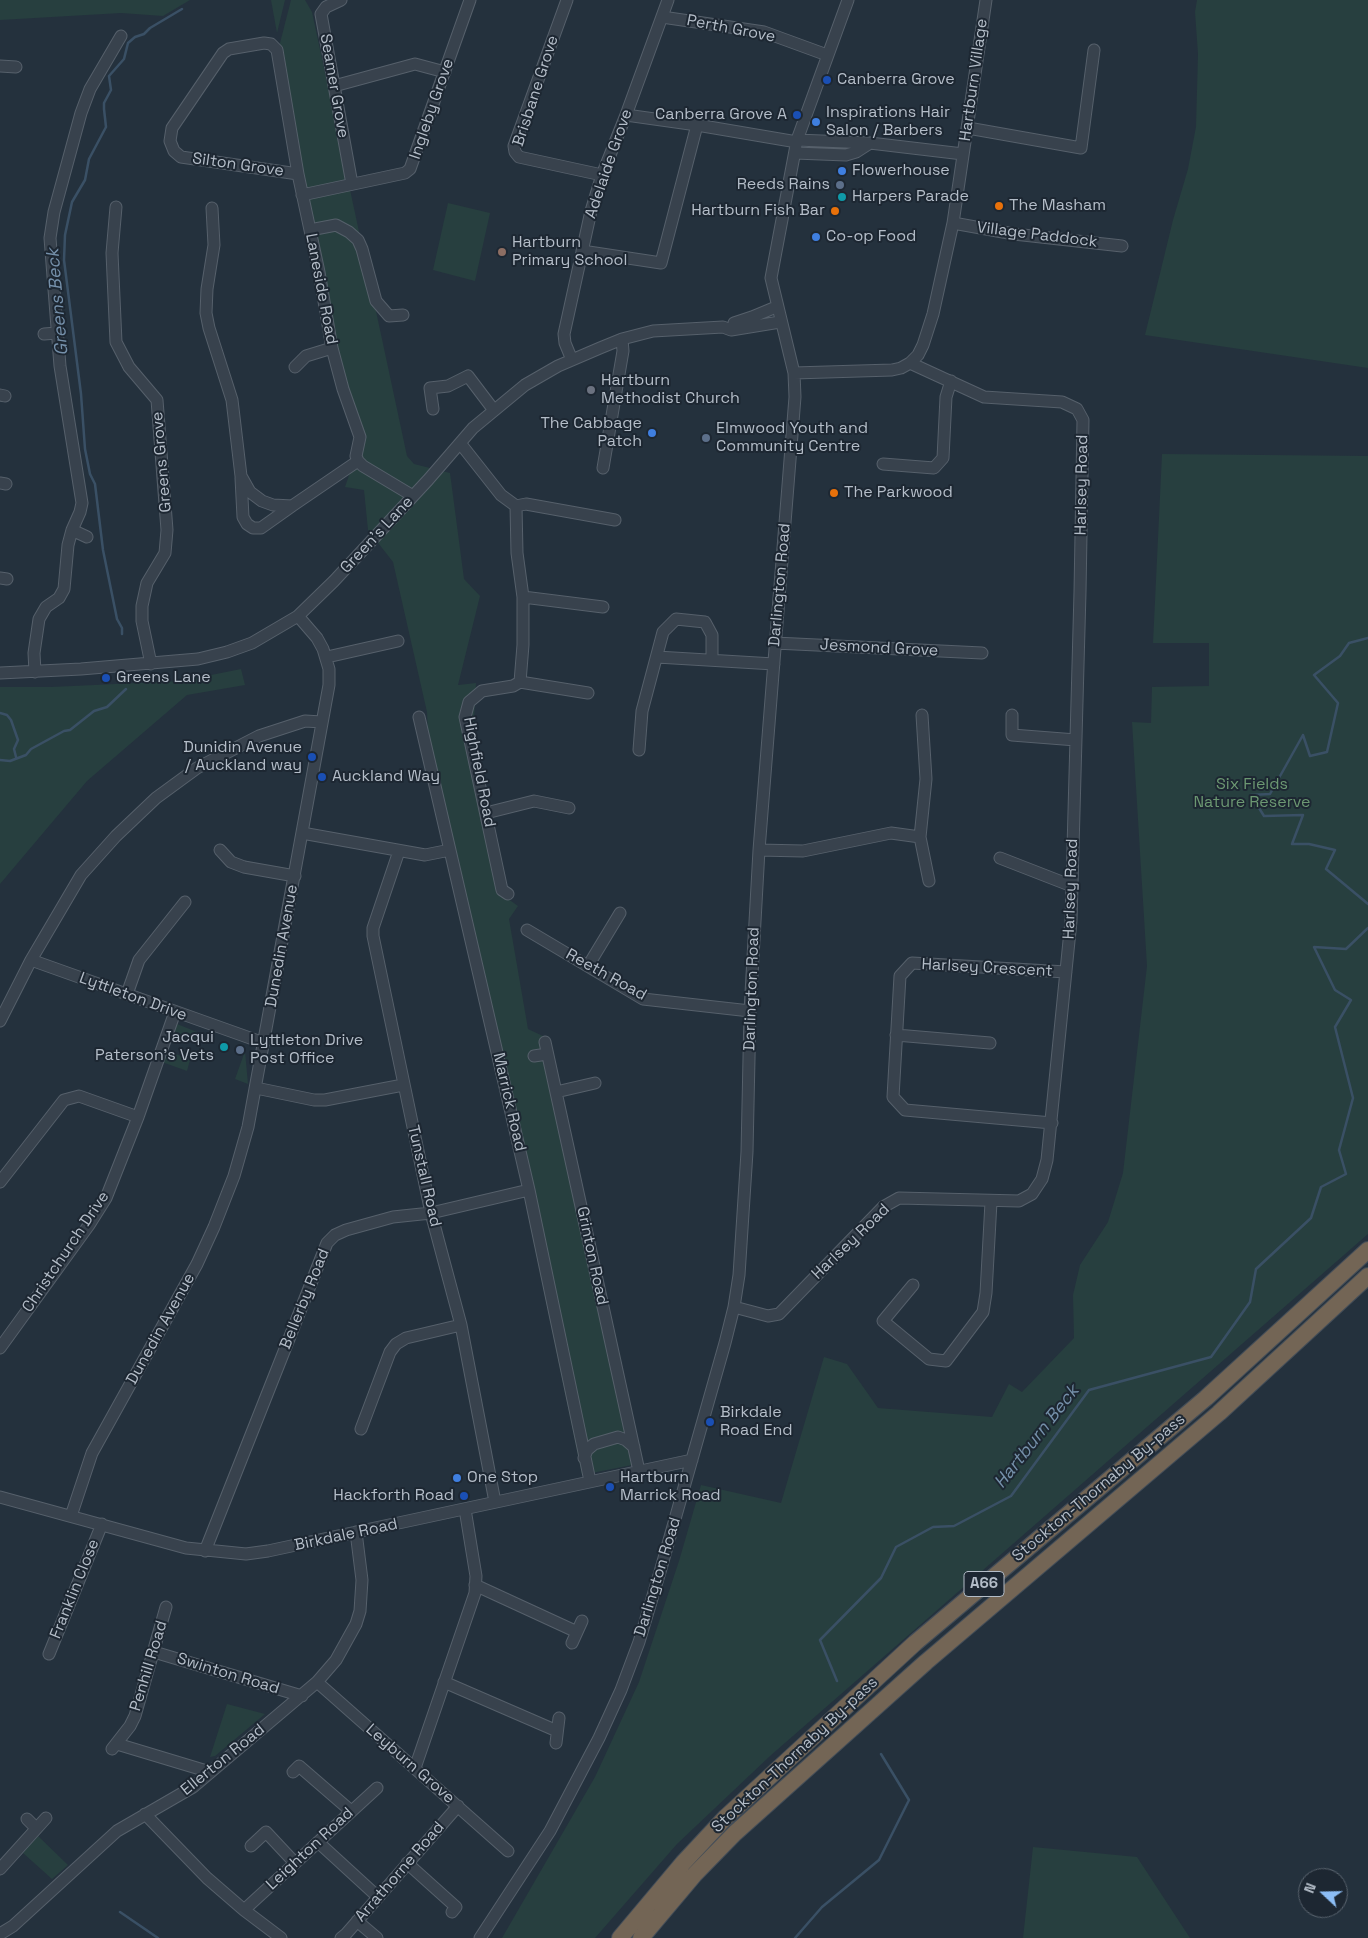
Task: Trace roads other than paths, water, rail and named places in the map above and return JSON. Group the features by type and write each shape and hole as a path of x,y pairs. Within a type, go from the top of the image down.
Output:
{"highway":[{"name":"Stockton-Thornaby By-pass","path":"620,1938 683,1863 726,1817 915,1643 1206,1398 1368,1250"},
{"name":"Stockton-Thornaby By-pass","path":"641,1938 694,1875 735,1833 926,1662 1219,1413 1368,1276"}],"street":[{"name":"Seamer Grove","path":"341,0 326,7 322,14 352,184"},
{"name":"Ingleby Grove","path":"302,195 404,173 410,169 470,0"},
{"name":"Brisbane Grove","path":"567,0 514,146 515,152 519,157 602,175"},
{"name":"Adelaide Grove","path":"572,360 565,344 564,334 590,211 668,0"},
{"name":"Darlington Road","path":"480,1938 550,1832 574,1789 612,1712 639,1642 734,1307 739,1275 746,1152 750,1011 758,850 795,397 794,373 776,307 771,278 796,145 848,0"},
{"name":"Hartburn Village","path":"910,363 918,354 929,330 953,223 986,0"},
{"name":"Perth Grove","path":"662,17 764,32 827,55"},
{"path":"35,672 34,653 39,619 46,607 60,598 64,589 68,545 80,512 81,492 60,366 50,238 54,212 81,113 94,81 121,36"},
{"name":"Silton Grove","path":"277,50 270,44 264,43 229,48 223,53 172,128 170,141 174,151 181,157 298,174"},
{"name":"Laneside Road","path":"277,50 298,174 332,348 343,389 360,437 356,456 358,461"},
{"path":"968,128 1081,148 1094,50"},
{"path":"334,86 416,64 445,72"},
{"path":"0,66 16,67"},
{"path":"626,116 697,125 796,145 823,154 846,155 854,147"},
{"path":"582,251 661,263 697,125"},
{"path":"796,145 824,142 854,147 870,143 963,154"},
{"path":"823,154 824,142"},
{"path":"212,208 214,245 207,289 206,313 212,340 232,400 244,517 247,524 253,528 260,528 358,461 363,466 413,496"},
{"name":"Greens Grove","path":"120,215 112,253 116,342 129,367 156,400 153,412 168,537 165,553 147,583 142,606 142,621 151,664"},
{"name":"Village Paddock","path":"953,223 1014,234 1122,246"},
{"path":"310,230 336,225 349,232 358,240 376,301 386,321 403,315"},
{"name":"Green's Lane","path":"723,328 776,307"},
{"name":"Green's Lane","path":"0,673 151,664 198,659 228,652 252,643 298,616 334,581 473,428 524,385 572,360 622,339 658,330 723,328 731,330 780,322"},
{"path":"44,334 57,333"},
{"path":"604,468 623,351 622,339"},
{"path":"295,367 306,356 332,348"},
{"path":"794,373 884,371 901,368 910,363"},
{"name":"Harlsey Road","path":"734,1307 768,1316 780,1314 883,1207 899,1198 991,1202 1019,1201 1032,1194 1042,1179 1047,1160 1071,921 1083,420 1077,409 1062,402 984,397 910,363"},
{"path":"434,409 430,388 448,386 478,369"},
{"path":"468,376 493,410"},
{"path":"883,464 934,468 943,458 946,398 951,381"},
{"path":"460,443 502,495 516,506 526,504 615,520"},
{"path":"240,476 250,492 262,501 292,506"},
{"path":"516,506 517,553 523,597 523,645 520,682 588,693"},
{"path":"72,530 87,537"},
{"path":"523,597 603,607"},
{"name":"Dunedin Avenue","path":"71,1516 92,1453 196,1264 214,1227 234,1176 248,1127 329,685 329,669 326,657 317,638 298,616"},
{"path":"639,750 642,711 663,632 676,619 705,622 712,635 712,659"},
{"path":"326,657 398,641"},
{"name":"Jesmond Grove","path":"775,643 982,653"},
{"path":"657,657 774,664"},
{"name":"Highfield Road","path":"508,894 502,890 465,717 470,702 482,692 513,686 520,682"},
{"path":"922,715 926,779 920,836 929,881"},
{"path":"1012,716 1012,735 1076,740"},
{"path":"0,1021 30,960 81,875 116,836 156,798 197,768 259,736 305,721 322,722"},
{"name":"Marrick Road","path":"422,721 529,1190 590,1481"},
{"path":"486,813 534,801 569,808"},
{"path":"302,834 425,855 450,850"},
{"path":"758,850 803,851 891,834 920,836"},
{"path":"220,850 231,862 244,867 295,876"},
{"name":"Tunstall Road","path":"399,851 372,936 431,1213 461,1325 494,1502"},
{"path":"1000,858 1072,886"},
{"path":"127,994 139,960 185,902"},
{"path":"588,966 620,913"},
{"name":"Reeth Road","path":"528,930 643,1000 750,1011"},
{"name":"Lyttleton Drive","path":"30,960 264,1043"},
{"name":"Harlsey Crescent","path":"1052,1123 905,1110 893,1097 900,976 912,963 1066,972"},
{"name":"Christchurch Drive","path":"0,1348 89,1225 106,1198 138,1118 175,1012"},
{"path":"896,1035 990,1043"},
{"name":"Grinton Road","path":"534,1056 546,1048 639,1471"},
{"path":"556,1092 595,1083"},
{"path":"256,1088 314,1100 325,1100 403,1085"},
{"path":"0,1182 64,1100 79,1096 138,1118"},
{"name":"Bellerby Road","path":"205,1551 327,1244 335,1235 346,1230 393,1217 431,1213 529,1190"},
{"path":"913,1285 883,1321 929,1359 946,1361 983,1312 986,1293 991,1202"},
{"path":"361,1429 390,1352 396,1344 406,1338 461,1325"},
{"path":"584,1458 587,1450 594,1444 618,1437 626,1440 634,1447"},
{"name":"Birkdale Road","path":"0,1497 186,1548 246,1554 268,1551 692,1460"},
{"path":"415,1768 473,1602 476,1576 464,1509"},
{"name":"Franklin Close","path":"49,1654 102,1524"},
{"name":"Ellerton Road","path":"0,1934 13,1926 117,1831 176,1798 210,1772 317,1682 336,1660 356,1624 360,1611 362,1580 356,1532"},
{"path":"475,1585 580,1626 572,1643"},
{"name":"Penhill Road","path":"166,1607 135,1716 114,1746 210,1772"},
{"name":"Swinton Road","path":"154,1652 302,1696"},
{"name":"Leyburn Grove","path":"317,1682 458,1806 508,1846"},
{"path":"444,1682 556,1737 559,1718"},
{"path":"294,1772 299,1766 351,1811"},
{"name":"Leighton Road","path":"244,1910 377,1788"},
{"name":"Arrathorne Road","path":"341,1938 458,1806"},
{"path":"145,1814 207,1878 244,1910 281,1938"},
{"path":"27,1818 36,1828"},
{"path":"0,1869 46,1818"},
{"path":"251,1846 266,1832 295,1863"},
{"path":"318,1842 378,1897"},
{"path":"407,1863 456,1907 452,1912"},
{"path":"357,1921 376,1938"}],"waterway":[{"name":"Greens Beck","path":"122,634 122,628 117,619 103,550 95,484 90,474 85,449 81,394 64,260 65,235 72,202 85,180 89,159 106,127 104,103 111,90 109,76 124,59 128,43 182,9"},
{"name":"Hartburn Beck","path":"1368,638 1349,643 1340,656 1314,675 1338,703 1327,752 1310,756 1303,735 1270,794 1251,795 1264,816 1303,815 1292,844 1309,844 1335,850 1326,869 1368,904"},
{"name":"Greens Beck","path":"0,760 10,761 26,755 31,749 64,731 70,730 94,711 107,707 126,689"},
{"path":"0,713 7,715 11,720 18,740 14,749 16,757"},
{"name":"Hartburn Beck","path":"837,1681 820,1640 881,1578 896,1547 933,1527 954,1526 1011,1496 1089,1390 1211,1357 1250,1302 1256,1269 1311,1218 1321,1187 1346,1174 1339,1150 1353,1098 1335,1027 1351,1000 1335,990 1314,947 1346,949 1368,928"},
{"path":"795,1938 822,1907 879,1860 909,1800 881,1754"},
{"path":"120,1912 158,1938"}],"place":[{"name":"Canberra Grove","path":"827,80"},
{"name":"Canberra Grove A","path":"797,115"},
{"name":"Inspirations Hair Salon / Barbers","path":"816,122"},
{"name":"Flowerhouse","path":"842,171"},
{"name":"Reeds Rains","path":"840,185"},
{"name":"Harpers Parade","path":"842,197"},
{"name":"The Masham","path":"999,206"},
{"name":"Hartburn Fish Bar","path":"835,211"},
{"name":"Co-op Food","path":"816,237"},
{"name":"Hartburn Primary School","path":"502,252"},
{"name":"Hartburn Methodist Church","path":"591,390"},
{"name":"The Cabbage Patch","path":"652,433"},
{"name":"Elmwood Youth and Community Centre","path":"706,438"},
{"name":"The Parkwood","path":"834,493"},
{"name":"Greens Lane","path":"106,678"},
{"name":"Dunidin Avenue / Auckland way","path":"312,757"},
{"name":"Auckland Way","path":"322,777"},
{"name":"Jacqui Paterson’s Vets","path":"224,1047"},
{"name":"Lyttleton Drive Post Office","path":"240,1050"},
{"name":"Birkdale Road End","path":"710,1422"},
{"name":"One Stop","path":"457,1478"},
{"name":"Hartburn Marrick Road","path":"610,1487"},
{"name":"Hackforth Road","path":"464,1496"}],"park label":[{"name":"Six Fields Nature Reserve","path":"1252,794"}]}
